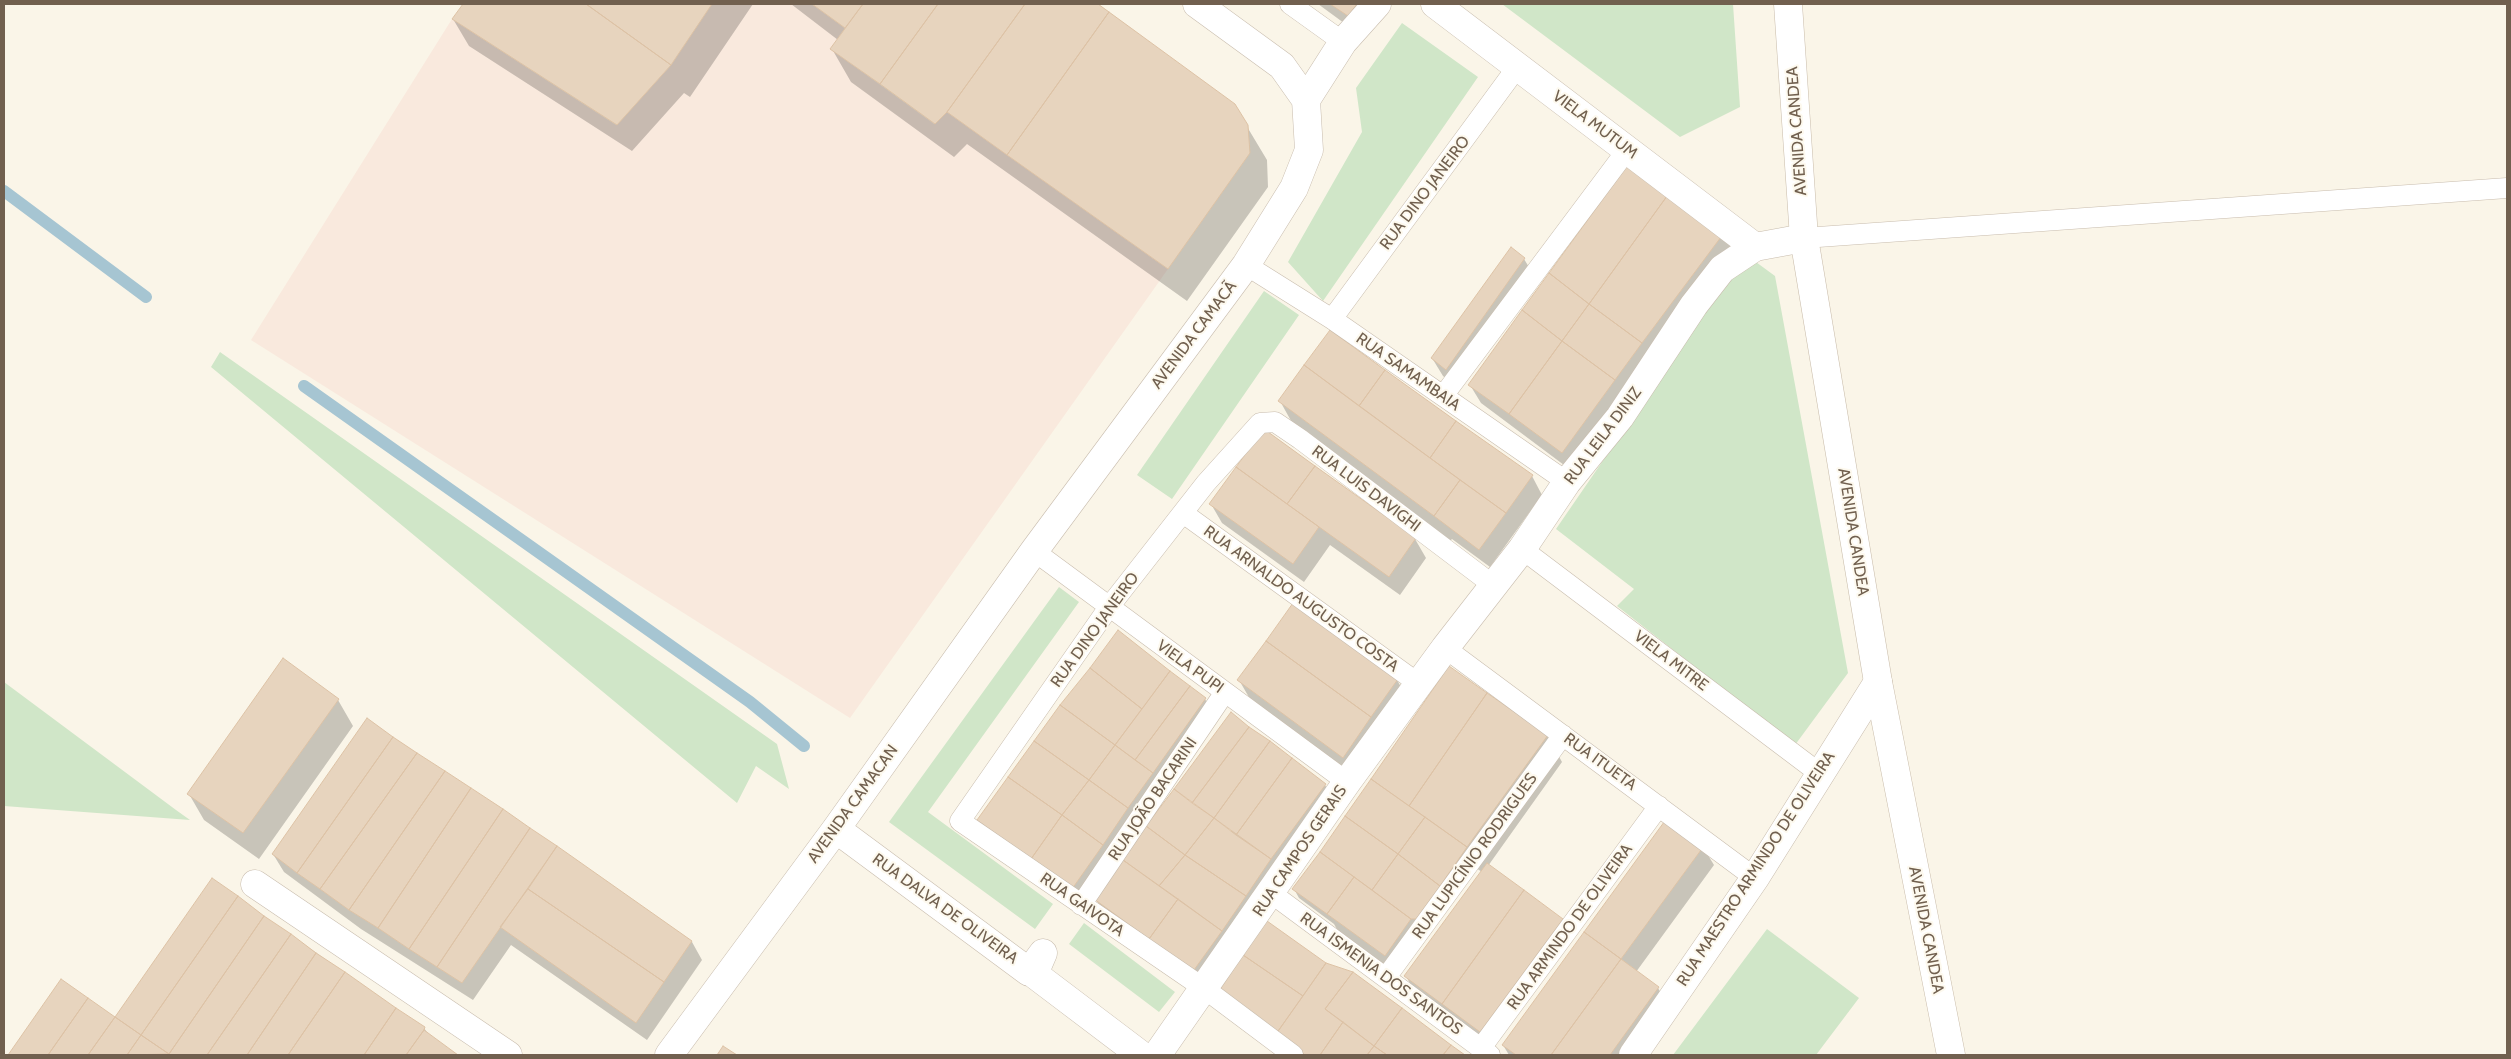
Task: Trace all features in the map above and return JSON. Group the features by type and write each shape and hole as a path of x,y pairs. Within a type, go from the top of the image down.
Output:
{"street":[{"path":"1196,4 1282,66 1306,100 1343,42 1377,4"},
{"name":"VIELA MUTUM","path":"1435,4 1755,247"},
{"name":"AVENIDA CANDEA","path":"1788,4 1804,238 1878,682 1951,1055"},
{"name":"AVENIDA CAMACÃ","path":"1034,551 1246,265 1294,188 1309,150 1306,100"},
{"name":"RUA LEILA DINIZ","path":"1445,648 1522,549 1567,482 1620,417 1694,305 1722,269 1755,247 1804,238"},
{"name":"AVENIDA CAMACAN","path":"669,1055 836,830 1034,551"},
{"name":"RUA CAMPOS GERAIS","path":"1157,1055 1347,782 1445,648"},
{"name":"RUA MAESTRO ARMINDO DE OLIVEIRA","path":"1633,1055 1755,878 1819,773 1878,682"},
{"name":"RUA DALVA DE OLIVEIRA","path":"836,830 1030,972 1043,953 1034,974 1141,1055"},
{"path":"255,884 508,1055"}],"lane":[{"path":"1290,4 1343,42"},
{"name":"RUA DINO JANEIRO","path":"1332,319 1518,66"},
{"path":"1443,396 1627,150"},
{"path":"1804,238 2507,188"},
{"name":"RUA SAMAMBAIA","path":"1246,265 1332,319 1567,482"},
{"name":"RUA LUIS DAVIGHI","path":"1239,446 1260,423 1275,422 1493,585"},
{"name":"RUA DINO JANEIRO","path":"960,821 1109,607 1239,446"},
{"name":"RUA ARNALDO AUGUSTO COSTA","path":"1183,513 1419,684"},
{"name":"VIELA MITRE","path":"1522,549 1819,773"},
{"name":"VIELA PUPI","path":"1034,551 1347,782"},
{"name":"RUA ITUETA","path":"1445,648 1755,878"},
{"name":"RUA JOÃO BACARINI","path":"1081,905 1225,692"},
{"name":"RUA LUPICÍNIO RODRIGUES","path":"1387,976 1563,735"},
{"name":"RUA ARMINDO DE OLIVEIRA","path":"1486,1052 1659,806"},
{"name":"RUA GAIVOTA","path":"960,821 1204,989 1293,1055"},
{"name":"RUA ISMENIA DOS SANTOS","path":"1271,893 1387,976 1486,1052"}],"shaded area":[{"path":"707,4 812,4 845,28 831,49 934,124 947,112 1168,269 850,718 251,340 452,19 616,125 671,65"}],"green space":[{"path":"1502,4 1733,4 1740,107 1680,137"},
{"path":"1402,23 1478,77 1323,301 1288,262 1362,132 1356,88"},
{"path":"1745,254 1775,276 1848,673 1795,745 1617,606 1634,589 1556,529"},
{"path":"1264,291 1299,315 1172,499 1137,475"},
{"path":"220,352 777,744 789,789 756,766 737,803 211,367"},
{"path":"1059,587 1079,602 928,812 1053,904 1035,929 889,822"},
{"path":"4,682 176,810 190,820 4,806"},
{"path":"1084,923 1175,992 1159,1012 1069,944"},
{"path":"1767,929 1859,998 1816,1055 1673,1055"}],"building":[{"path":"463,4 586,4 671,65 617,125 452,19"},
{"path":"586,4 712,4 671,65"},
{"path":"812,4 863,4 845,28"},
{"path":"863,4 938,4 880,84 830,49"},
{"path":"938,4 1025,4 947,112 935,124 880,84"},
{"path":"1025,4 1098,4 1109,12 1007,155 947,112"},
{"path":"1330,4 1357,4 1348,16"},
{"path":"1109,12 1235,104 1248,125 1250,153 1168,269 1007,155"},
{"path":"1630,162 1670,192 1589,304 1549,273"},
{"path":"1670,192 1724,233 1642,343 1589,304"},
{"path":"1511,247 1525,258 1446,370 1431,358"},
{"path":"1549,273 1589,304 1562,341 1522,310"},
{"path":"1589,304 1642,343 1615,380 1562,341"},
{"path":"1522,310 1562,341 1509,414 1468,385"},
{"path":"1330,330 1385,370 1359,406 1304,365"},
{"path":"1562,341 1615,380 1562,453 1509,414"},
{"path":"1304,365 1460,480 1434,516 1278,401"},
{"path":"1385,370 1456,421 1430,458 1359,406"},
{"path":"1456,421 1533,475 1506,513 1430,458"},
{"path":"1264,429 1315,466 1287,504 1236,467"},
{"path":"1315,466 1416,538 1389,577 1287,504"},
{"path":"1236,467 1319,527 1293,564 1209,504"},
{"path":"1460,480 1506,513 1479,550 1434,516"},
{"path":"1293,603 1398,679 1371,717 1266,641"},
{"path":"1118,630 1170,671 1142,709 1090,668"},
{"path":"1266,641 1371,717 1343,758 1237,680"},
{"path":"283,658 339,699 243,833 187,794"},
{"path":"1449,666 1487,693 1409,806 1371,779"},
{"path":"1090,668 1142,709 1115,745 1060,705"},
{"path":"1170,671 1190,686 1135,760 1115,745"},
{"path":"1190,686 1206,698 1153,773 1135,760"},
{"path":"1487,693 1548,735 1467,847 1409,806"},
{"path":"1060,705 1115,745 1089,780 1034,741"},
{"path":"1231,712 1249,727 1192,803 1174,789"},
{"path":"367,718 393,737 297,873 272,854"},
{"path":"1249,727 1270,741 1214,818 1192,803"},
{"path":"393,737 417,753 320,889 297,873"},
{"path":"1034,741 1089,780 1062,815 1008,777"},
{"path":"1270,741 1292,758 1236,835 1214,818"},
{"path":"1115,745 1153,773 1128,808 1089,780"},
{"path":"417,753 445,771 349,910 320,889"},
{"path":"1292,758 1326,784 1271,859 1236,835"},
{"path":"445,771 471,788 378,928 349,910"},
{"path":"1008,777 1062,815 1031,859 977,820"},
{"path":"1371,779 1425,817 1398,854 1345,816"},
{"path":"1089,780 1128,808 1103,845 1062,815"},
{"path":"471,788 503,809 409,949 378,928"},
{"path":"1174,789 1214,818 1185,855 1146,826"},
{"path":"503,809 530,828 437,967 409,949"},
{"path":"1062,815 1103,845 1072,889 1031,859"},
{"path":"1345,816 1398,854 1372,890 1320,852"},
{"path":"1425,817 1467,847 1440,886 1398,854"},
{"path":"1214,818 1271,859 1246,896 1185,855"},
{"path":"1667,818 1704,846 1621,959 1584,932"},
{"path":"1146,826 1185,855 1159,886 1123,860"},
{"path":"530,828 557,846 462,983 437,967"},
{"path":"557,846 692,941 664,982 528,889"},
{"path":"1320,852 1354,877 1327,914 1292,889"},
{"path":"1398,854 1440,886 1416,919 1411,919 1372,890"},
{"path":"1185,855 1246,896 1222,931 1159,886"},
{"path":"1123,860 1178,899 1149,939 1094,899"},
{"path":"1487,863 1524,890 1442,1004 1404,976"},
{"path":"1354,877 1411,919 1385,956 1327,914"},
{"path":"212,878 238,896 141,1035 115,1017"},
{"path":"528,889 664,982 636,1023 500,927"},
{"path":"1524,890 1563,919 1480,1032 1442,1004"},
{"path":"238,896 264,916 169,1054 141,1035"},
{"path":"1178,899 1222,931 1194,970 1149,939"},
{"path":"264,916 291,934 207,1055 170,1055 169,1054"},
{"path":"1267,921 1326,963 1303,996 1243,955"},
{"path":"1584,932 1621,959 1551,1055 1516,1055 1502,1045"},
{"path":"291,934 316,953 247,1055 207,1055"},
{"path":"316,953 345,972 288,1055 247,1055"},
{"path":"1243,955 1303,996 1276,1034 1217,994"},
{"path":"1621,959 1659,987 1610,1055 1551,1055"},
{"path":"1326,963 1353,972 1325,1009 1343,1022 1320,1055 1305,1055 1276,1034"},
{"path":"345,972 396,1008 364,1055 288,1055"},
{"path":"1353,972 1402,1008 1374,1046 1325,1009"},
{"path":"61,979 88,998 48,1055 8,1055"},
{"path":"88,998 115,1017 88,1055 48,1055"},
{"path":"396,1008 425,1027 424,1030 406,1055 364,1055"},
{"path":"1402,1008 1451,1045 1443,1055 1387,1055 1374,1046"},
{"path":"115,1017 141,1035 127,1055 88,1055"},
{"path":"1343,1022 1374,1046 1367,1055 1320,1055"},
{"path":"424,1030 458,1055 406,1055"},
{"path":"141,1035 169,1054 127,1055"},
{"path":"1451,1045 1465,1055 1443,1055"},
{"path":"723,1046 737,1055 717,1055"},
{"path":"1374,1046 1387,1055 1367,1055"}],"waterway":[{"path":"4,191 146,297"},
{"path":"304,386 750,702 804,746"}]}
